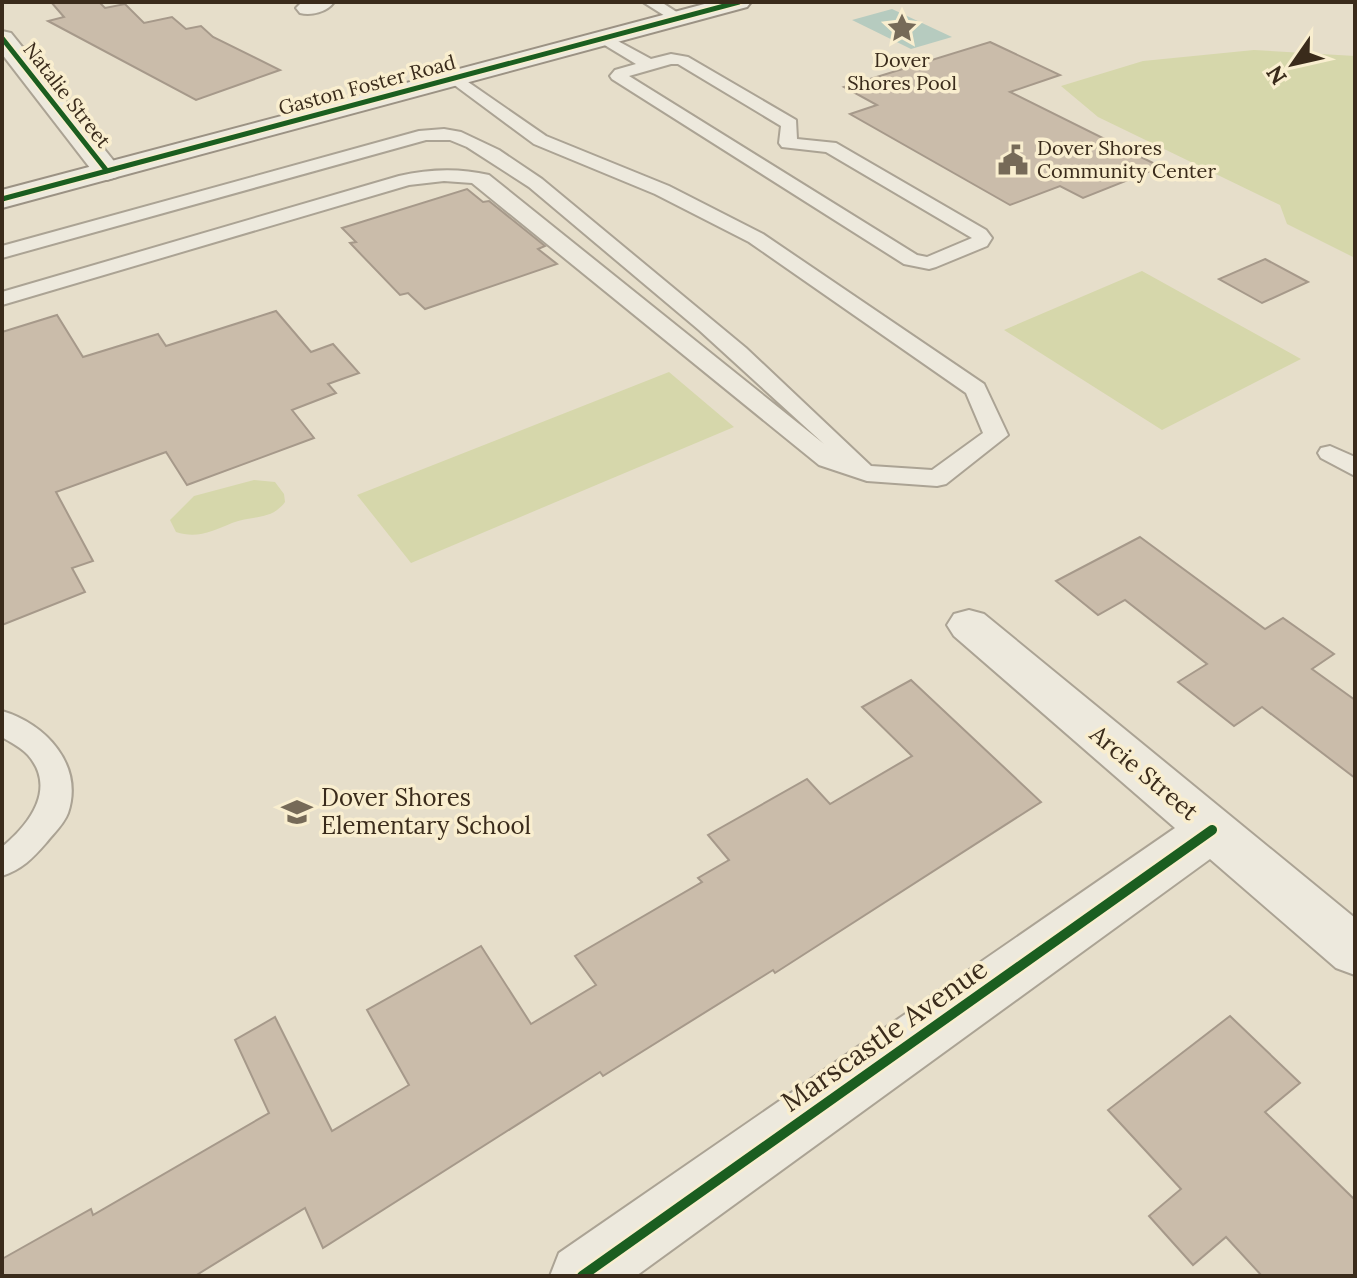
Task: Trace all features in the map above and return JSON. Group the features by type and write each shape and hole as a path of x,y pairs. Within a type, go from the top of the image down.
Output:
{"street":[{"name":"Gaston Foster Road","path":"2,199 603,38 677,12 739,2"},
{"name":"Natalie Street","path":"2,38 107,171"},
{"name":"Arcie Street","path":"969,625 1355,951"},
{"name":"Marscastle Avenue","path":"587,1274 1212,830"}],"lane":[{"path":"650,2 677,12"},
{"path":"603,38 649,65"},
{"path":"747,157 788,143 830,147 979,234 982,238 980,242 929,263 911,260 618,76 671,59 682,60 790,124 788,143"},
{"path":"2,299 406,180 433,174 456,174 482,179 828,460 867,473 937,478 996,435 976,389 756,238 662,190 540,140 455,78"},
{"path":"2,252 425,135 454,135 502,160 577,217 737,350 867,473"},
{"path":"1330,453 1355,468"},
{"path":"2,722 38,745 57,774 53,812 16,855 2,862"}],"green space":[{"path":"1254,50 1355,56 1355,258 1287,224 1280,205 1098,117 1061,86 1143,61"},
{"path":"1142,271 1301,359 1162,430 1004,330"},
{"path":"669,372 734,427 411,563 357,495"},
{"path":"254,480 275,482 284,494 285,502 280,508 267,515 205,533 191,535 176,532 170,520 194,496"}],"shaded area":[{"name":"Dover Shores Pool","path":"892,9 952,37 911,49 852,20"}],"building":[{"path":"51,2 99,2 105,8 125,4 144,23 172,17 186,29 201,26 213,37 280,70 196,100 48,21 64,17"},
{"path":"990,42 1060,75 1010,92 1161,167 1083,198 1060,186 1010,205 850,114 877,105 844,87"},
{"path":"467,189 483,202 489,201 545,246 538,249 557,264 425,309 408,293 400,295 350,243 356,242 342,228"},
{"path":"1265,259 1308,282 1262,303 1219,279"},
{"path":"276,311 311,352 333,344 359,373 328,384 336,393 292,410 314,438 187,485 166,452 56,492 93,561 72,568 85,592 2,625 2,332 57,315 83,357 158,334 166,346"},
{"path":"1140,537 1265,629 1283,618 1334,654 1312,669 1355,700 1355,778 1262,707 1234,726 1178,682 1207,664 1125,600 1098,615 1056,581"},
{"path":"911,680 1041,802 775,973 773,970 603,1076 600,1072 323,1248 305,1208 195,1276 2,1276 2,1259 91,1209 93,1215 269,1113 235,1040 275,1017 332,1131 409,1085 367,1010 481,946 531,1024 596,985 575,956 702,882 698,878 729,860 708,835 807,779 830,804 912,756 862,707"},
{"path":"1230,1016 1300,1083 1265,1112 1355,1200 1355,1276 1262,1276 1226,1237 1193,1265 1149,1216 1181,1189 1108,1110"}],"cycle path":[{"path":"2,199 739,2"},
{"path":"2,38 107,171"},
{"path":"582,1276 1212,830"}],"place":[{"name":"Dover Shores Pool","path":"902,28"},
{"name":"Dover Shores Community Center","path":"1013,160"},
{"name":"Dover Shores Elementary School","path":"297,812"}]}
